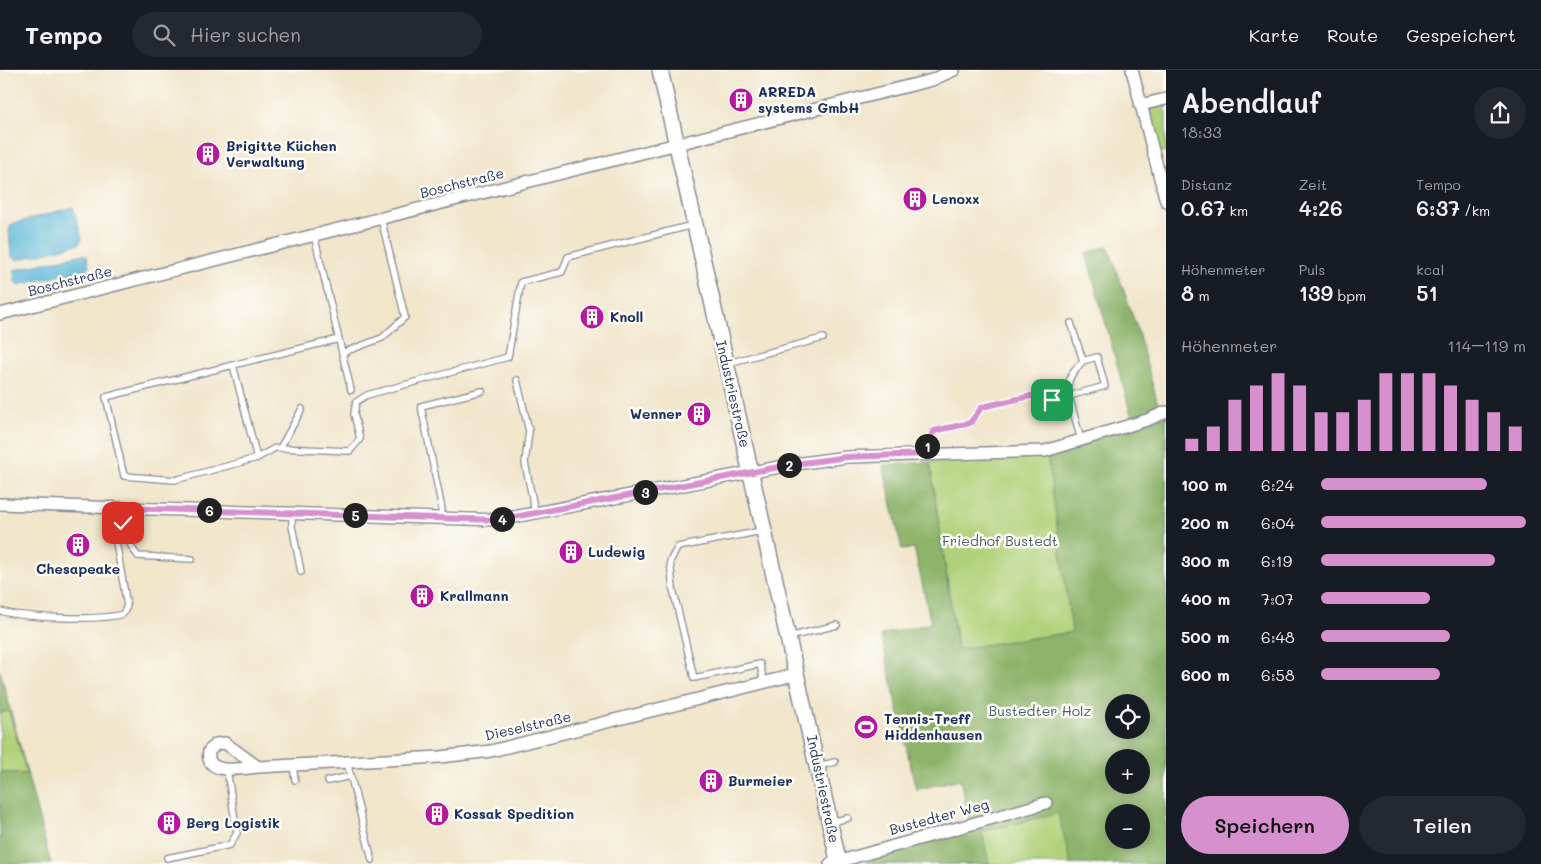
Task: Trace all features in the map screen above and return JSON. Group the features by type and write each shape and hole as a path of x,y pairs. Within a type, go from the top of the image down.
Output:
{"street":[{"name":"Industriestraße","path":"660,70 798,674 830,822 836,863"},
{"name":"Boschstraße","path":"0,314 932,80 954,70"},
{"path":"1132,70 1166,201"},
{"path":"1140,105 1166,99"},
{"path":"0,504 498,520 795,464 847,457 1045,451 1147,420 1166,412"},
{"name":"Dieselstraße","path":"227,770 440,757 491,752 798,674"},
{"path":"227,770 214,765 209,759 209,751 216,744 225,743 258,767"},
{"name":"Bustedter Weg","path":"836,863 1046,803"}],"lane":[{"path":"342,353 382,338 405,317 381,218"},
{"path":"339,339 106,397 124,476 175,480 257,458 275,448 350,451 360,439 354,414 356,402 367,395 508,357 521,282 562,272 568,257 695,225"},
{"path":"314,235 352,390"},
{"path":"1071,323 1083,361"},
{"path":"726,364 823,338"},
{"path":"927,454 926,445 934,431 970,423 982,407 1040,394 1052,400 1069,396 1105,386 1097,358 1083,361 1070,375 1067,388 1069,396 1081,440"},
{"path":"232,365 257,458"},
{"path":"517,380 529,431 524,462 535,512"},
{"path":"440,518 442,509 421,406 482,391"},
{"path":"280,448 302,409"},
{"path":"119,507 130,547 138,556 192,559"},
{"path":"0,611 10,614 62,618 114,617 123,614 127,606 115,536 119,507"},
{"path":"292,513 292,526 301,572"},
{"path":"764,530 678,547 670,561 673,589 694,678 760,664 764,683"},
{"path":"789,637 837,625"},
{"path":"347,762 372,860"},
{"path":"818,766 835,762"},
{"path":"292,765 295,780"},
{"path":"167,858 230,845 237,833 227,770"},
{"path":"328,781 351,776"},
{"path":"830,822 848,818"}],"green space":[{"path":"1166,105 1166,151 1156,153 1145,110"},
{"path":"1108,246 1137,328 1159,408 1132,418 1086,253"},
{"name":"Bustedter Holz","path":"1166,415 1166,864 867,864 984,829 930,462 1047,455"},
{"name":"Bustedter Holz","path":"1166,415 1166,864 1071,864 1058,813 982,832 989,864 867,864 868,858 874,855 972,832 960,779 916,790 881,635 931,623 914,548 902,550 883,465 930,462 957,649 1072,632 1047,455"},
{"path":"0,670 51,864 0,864 0,772 27,774 9,711 0,713"},
{"path":"9,711 27,774 0,772 0,713"}],"water":[{"path":"73,207 82,238 79,244 17,260 11,256 9,230 12,224"},
{"path":"83,254 87,256 89,267 85,270 18,285 15,282 14,270"}],"place":[{"name":"ARREDA systems GmbH","path":"741,100"},
{"name":"Brigitte Küchen Verwaltung","path":"208,154"},
{"name":"Lenoxx","path":"915,199"},
{"name":"Knoll","path":"592,317"},
{"name":"Wenner","path":"699,414"},
{"name":"Chesapeake","path":"78,545"},
{"name":"Ludewig","path":"571,552"},
{"name":"Krallmann","path":"422,596"},
{"name":"Tennis-Treff Hiddenhausen","path":"866,727"},
{"name":"Burmeier","path":"711,781"},
{"name":"Kossak Spedition","path":"437,814"},
{"name":"Berg Logistik","path":"169,823"}],"route":[{"path":"123,523 124,508 498,520 795,464 847,457 927,454 926,445 934,431 970,423 982,407 1040,394 1052,400"}],"park label":[{"name":"Friedhof Bustedt","path":"1000,541"}]}
